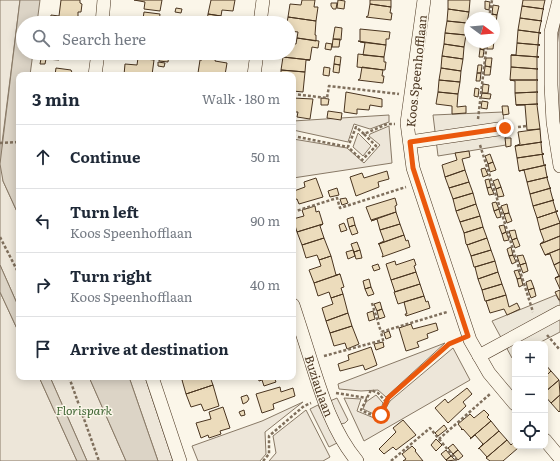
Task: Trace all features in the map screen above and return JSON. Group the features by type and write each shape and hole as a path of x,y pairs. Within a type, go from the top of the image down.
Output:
{"street":[{"path":"103,16 104,0"},
{"path":"261,16 263,0"},
{"name":"Koos Speenhofflaan","path":"424,0 407,123 413,168 468,336 489,373 512,400"},
{"path":"559,0 551,32 551,85 553,122 560,166"},
{"path":"95,72 97,60"},
{"path":"254,72 256,60"},
{"name":"Koos Speenhofflaan","path":"410,142 505,128"},
{"path":"479,356 560,312"},
{"name":"Buziaulaan","path":"296,314 323,398 344,443 357,461"},
{"path":"153,380 180,461"},
{"path":"548,444 560,458"}],"path":[{"path":"490,12 492,0"},
{"path":"486,48 476,133 538,324 560,350"},
{"path":"296,94 327,98 329,86 411,96"},
{"path":"364,134 387,124 407,123"},
{"path":"296,137 348,147 362,160 376,146 356,126 348,147"},
{"path":"0,143 16,142"},
{"path":"296,211 337,198 340,208 418,183"},
{"path":"0,237 16,268"},
{"path":"311,360 383,340 372,303"},
{"path":"381,332 459,308"},
{"path":"386,402 378,393 371,390 361,410 378,418 386,402 388,398 449,344 468,336"},
{"path":"70,380 99,461"},
{"path":"439,439 500,385"},
{"path":"263,461 269,454 269,436 304,406 336,393 367,398"},
{"path":"390,461 430,428 457,461"}],"green space":[{"path":"0,0 20,0 18,16 16,16 16,32 2,143 3,181 16,209 16,301 0,265"},
{"path":"560,22 560,151 555,63"},
{"path":"389,115 389,122 370,129 354,124 348,142 296,131 296,121"},
{"path":"389,126 392,163 296,178 296,140 347,148 364,163 380,145 369,136 370,134"},
{"path":"358,133 371,146 363,156 353,147"},
{"path":"0,292 16,327 16,380 40,380 77,461 0,461"},
{"path":"445,343 386,397 378,390 361,391 339,389 338,384"},
{"path":"453,348 470,380 364,441 344,398 361,399 357,411 379,420 390,401"},
{"name":"Florispark","path":"51,380 90,380 126,461 87,461"},
{"path":"130,380 146,380 173,461 158,461"},
{"path":"376,395 383,403 378,416 363,409 366,402"},
{"path":"337,398 348,420 341,424 330,401"},
{"path":"303,402 265,432 266,454 260,461 198,461 192,446 262,421"},
{"path":"318,405 337,443 329,447 310,409"},
{"path":"306,410 330,457 323,461 269,461 276,453 273,436"}],"shaded area":[{"path":"20,0 40,0 38,16 18,16"},
{"path":"16,33 16,60 32,60 30,72 16,72 16,209 3,181 0,164"},
{"path":"503,112 506,145 438,156 433,115"},
{"path":"0,265 16,301 16,327 0,292"},
{"path":"556,295 560,302 560,332 543,341 512,341 512,358 492,321"},
{"path":"40,380 51,380 87,461 77,461"},
{"path":"90,380 130,380 158,461 126,461"}],"building":[{"path":"61,0 80,0 80,3 82,4 81,12 78,12 78,16 59,16"},
{"path":"134,0 162,0 160,11 144,9 145,2"},
{"path":"211,0 235,0 233,11 222,10 221,16 208,14"},
{"path":"302,0 315,0 314,7 318,7 316,21 296,18 296,16 288,16 290,4 301,5"},
{"path":"338,0 345,1 344,9 337,8"},
{"path":"370,0 391,0 391,7 370,4"},
{"path":"448,0 470,0 469,12 448,9"},
{"path":"523,0 545,0 543,9 522,6"},
{"path":"485,1 490,2 489,10 485,9"},
{"path":"331,3 337,3 336,9 333,9"},
{"path":"370,4 391,7 391,20 366,17 368,16"},
{"path":"493,5 499,6 498,12 492,12"},
{"path":"522,6 544,9 541,21 520,18"},
{"path":"176,8 182,9 181,13 175,12"},
{"path":"448,9 469,12 464,12 464,23 447,21"},
{"path":"144,12 160,14 160,16 143,16"},
{"path":"208,14 221,16 208,16"},
{"path":"296,18 316,21 316,41 297,38 298,32 296,32"},
{"path":"520,18 542,21 539,32 541,33 518,30"},
{"path":"447,21 464,23 464,35 445,33"},
{"path":"335,27 342,28 341,40 333,39"},
{"path":"360,29 390,32 389,39 386,39 386,45 360,42"},
{"path":"518,30 541,33 539,33 538,44 540,45 517,43"},
{"path":"445,33 464,35 464,47 444,44"},
{"path":"297,38 319,41 318,48 312,47 310,60 296,58"},
{"path":"333,39 340,39 339,47 332,47"},
{"path":"358,41 386,45 384,57 363,55 365,43"},
{"path":"326,43 332,44 331,50 325,49"},
{"path":"517,43 540,45 538,45 537,56 539,57 511,55 516,55"},
{"path":"444,44 464,47 463,59 442,56"},
{"path":"480,49 484,50 483,57 479,57"},
{"path":"358,54 384,57 384,62 386,62 385,70 357,67"},
{"path":"511,55 539,57 537,57 538,69 511,67"},
{"path":"335,56 341,57 340,65 334,64"},
{"path":"442,56 463,59 461,71 441,68"},
{"path":"296,58 310,60 306,60 305,72 281,70 283,60 296,60"},
{"path":"486,58 492,58 491,67 485,66"},
{"path":"41,60 46,60 45,64 40,64"},
{"path":"138,60 154,60 152,72 124,72 125,64 137,65"},
{"path":"159,60 168,60 168,62"},
{"path":"200,60 215,60 227,63 226,72 198,72"},
{"path":"158,62 165,63 164,67 158,66"},
{"path":"334,64 340,65 339,73 333,72"},
{"path":"478,65 482,65 481,73 477,73"},
{"path":"485,66 491,67 490,75 484,75"},
{"path":"324,67 330,68 329,76 323,75"},
{"path":"362,67 383,70 383,83 358,80 360,79"},
{"path":"511,67 538,69 537,80 510,80"},
{"path":"56,68 71,70 72,72 55,72"},
{"path":"441,68 461,71 460,82 439,80"},
{"path":"281,70 305,72 303,92 296,91 296,72 281,72"},
{"path":"477,73 481,73 480,81 476,81"},
{"path":"439,80 460,82 458,94 438,92"},
{"path":"510,80 538,80 538,92 515,93 515,81"},
{"path":"483,84 489,85 488,93 482,93"},
{"path":"475,88 479,89 478,97 474,96"},
{"path":"346,92 382,99 382,107 370,105 369,110 357,109 357,114 344,112"},
{"path":"438,92 458,94 457,107 466,106 466,113 452,114 452,106 436,104"},
{"path":"538,92 538,104 516,105 515,93"},
{"path":"482,93 491,94 490,99 481,98"},
{"path":"296,98 313,99 310,119 297,117 298,112 296,112"},
{"path":"321,98 329,99 328,105 321,105"},
{"path":"482,101 488,102 487,109 481,108"},
{"path":"538,104 540,129 527,130 525,105 516,105"},
{"path":"502,106 508,106 509,114 503,115"},
{"path":"328,111 342,113 341,120 327,118"},
{"path":"540,129 542,142 515,146 520,144 518,132"},
{"path":"505,138 511,138 511,146 506,147"},
{"path":"542,142 542,153 544,154 517,158 515,146"},
{"path":"469,151 470,157 462,159 465,170 445,177 442,165 457,160 455,153"},
{"path":"490,154 493,162 488,164 485,156"},
{"path":"542,154 544,165 546,165 519,171 517,158"},
{"path":"493,162 496,170 490,172 488,164"},
{"path":"546,165 548,177 527,182 524,170 519,171"},
{"path":"485,168 488,175 483,177 481,169"},
{"path":"465,170 469,182 449,188 445,177"},
{"path":"387,171 389,179 378,182 379,187 356,196 350,177 362,173 364,178"},
{"path":"548,177 547,178 551,188 530,194 527,182"},
{"path":"316,178 323,197 299,204 296,199 296,190 305,187 304,182"},
{"path":"489,179 491,187 487,188 485,180"},
{"path":"498,179 501,187 496,189 493,181"},
{"path":"469,182 473,193 453,199 449,188"},
{"path":"491,187 494,194 489,195 487,188"},
{"path":"501,187 504,196 498,197 496,189"},
{"path":"337,188 339,195 330,197 328,191"},
{"path":"551,188 550,189 554,200 533,206 530,194"},
{"path":"473,193 476,204 456,211 453,199"},
{"path":"346,198 348,203 342,205 340,199"},
{"path":"395,198 397,205 395,206 396,212 371,220 366,207"},
{"path":"554,200 556,211 558,211 537,218 533,206"},
{"path":"496,202 499,209 494,211 492,203"},
{"path":"476,204 480,216 460,222 456,211"},
{"path":"507,204 509,213 504,214 501,206"},
{"path":"315,206 316,212 319,211 323,224 297,232 296,218 304,216 302,210"},
{"path":"499,209 501,217 497,218 494,211"},
{"path":"558,211 556,212 560,223 540,230 537,218"},
{"path":"396,212 400,224 380,230 377,219 371,221"},
{"path":"509,213 512,221 507,223 504,214"},
{"path":"480,216 483,227 464,233 460,222"},
{"path":"353,217 355,225 349,227 347,219"},
{"path":"344,223 347,230 341,232 339,225"},
{"path":"560,223 560,236 540,244 544,241 540,230"},
{"path":"323,224 320,226 324,238 302,245 297,232"},
{"path":"400,224 404,235 378,244 384,241 380,230"},
{"path":"355,225 358,233 352,235 349,227"},
{"path":"504,225 506,232 502,234 499,226"},
{"path":"483,227 487,238 467,245 464,233"},
{"path":"515,230 517,238 512,240 509,231"},
{"path":"506,232 509,240 504,241 502,234"},
{"path":"404,235 406,241 408,240 410,247 382,257 383,255 379,244"},
{"path":"560,236 560,249 545,255 540,244"},
{"path":"324,238 331,256 319,260 317,255 306,258 302,245"},
{"path":"487,238 491,250 471,256 467,245"},
{"path":"517,238 520,246 515,248 512,240"},
{"path":"357,242 360,250 354,252 351,244"},
{"path":"511,247 513,255 509,256 507,249"},
{"path":"560,249 560,262 554,265 550,254 545,255"},
{"path":"353,250 355,256 348,259 346,252"},
{"path":"360,250 362,258 356,259 354,252"},
{"path":"491,250 495,261 474,267 471,256"},
{"path":"513,255 516,262 512,264 509,256"},
{"path":"523,255 526,263 520,265 517,256"},
{"path":"331,256 336,275 340,274 314,283 309,270 321,266 319,260"},
{"path":"414,259 416,272 391,280 386,264 395,261 396,265"},
{"path":"495,261 498,272 478,279 475,267"},
{"path":"560,262 560,276 555,278 559,276 554,265"},
{"path":"526,263 528,271 523,273 520,265"},
{"path":"378,264 380,269 374,271 372,266"},
{"path":"518,270 521,278 517,279 514,271"},
{"path":"416,272 420,284 395,292 391,280"},
{"path":"498,272 502,284 482,290 478,279"},
{"path":"340,274 344,287 341,288 343,294 331,298 329,292 318,296 314,283"},
{"path":"560,276 560,289 555,278"},
{"path":"521,278 523,285 519,287 517,279"},
{"path":"369,279 371,287 365,289 363,281"},
{"path":"531,280 534,288 528,290 526,282"},
{"path":"420,284 424,296 398,304 394,292"},
{"path":"502,284 506,295 485,301 482,290"},
{"path":"371,287 374,294 368,296 365,289"},
{"path":"534,288 536,296 531,298 528,290"},
{"path":"560,290 560,300 559,300 555,292"},
{"path":"343,294 348,313 326,321 322,308 333,304 331,298"},
{"path":"506,295 509,307 517,303 520,309 507,315 504,309 490,313 486,301"},
{"path":"424,296 426,302 428,301 430,308 406,316 405,314 407,314 404,302"},
{"path":"380,302 382,309 377,311 374,304"},
{"path":"382,309 385,317 379,319 377,311"},
{"path":"373,311 375,319 369,321 367,313"},
{"path":"348,313 352,326 330,333 326,321"},
{"path":"436,323 438,330 427,334 428,338 417,342 419,347 406,351 399,328 411,324 413,329"},
{"path":"352,326 359,344 347,349 345,343 334,346 330,333"},
{"path":"389,331 391,337 386,339 384,333"},
{"path":"383,342 384,347 376,350 374,344"},
{"path":"371,347 377,365 365,370 363,365 340,371 338,364 349,360 348,355"},
{"path":"551,371 559,380 548,389 548,377 548,374"},
{"path":"182,380 211,380 213,385 186,394"},
{"path":"262,380 275,380 276,382 264,386"},
{"path":"559,380 560,395 551,403 548,400 548,389"},
{"path":"213,385 219,406 204,411 201,404 191,407 186,394"},
{"path":"280,387 281,392 293,388 295,396 273,404 274,409 262,413 256,394"},
{"path":"467,388 472,394 463,402 466,406 448,423 435,408 445,399 448,403"},
{"path":"247,395 249,399 243,404 241,397"},
{"path":"560,395 560,411 559,412 551,403"},
{"path":"223,407 230,428 220,431 221,434 209,438 208,435 201,438 196,423 211,419 209,412"},
{"path":"244,410 245,415 241,416 239,412"},
{"path":"484,410 489,415 487,417 491,421 471,438 463,429 461,429 458,424 470,414 474,418"},
{"path":"403,420 416,435 396,450 393,447 384,454 379,449 396,432 393,428"},
{"path":"491,421 499,431 478,449 483,444 475,435 470,439"},
{"path":"444,425 447,429 438,436 435,433"},
{"path":"499,431 507,440 486,458 487,457 479,448"},
{"path":"436,439 442,445 436,451 431,445"},
{"path":"507,440 511,445 512,444 512,449 517,449 503,461 490,461 486,458"},
{"path":"453,444 458,450 453,454 448,448"},
{"path":"412,446 423,461 403,461 406,459 402,454"},
{"path":"446,450 451,456 446,460 441,454"},
{"path":"458,450 463,456 458,460 453,454"},
{"path":"451,456 455,460 446,460"}],"route":[{"path":"381,415 388,398 449,344 468,336 413,168 410,142 505,128"}]}
